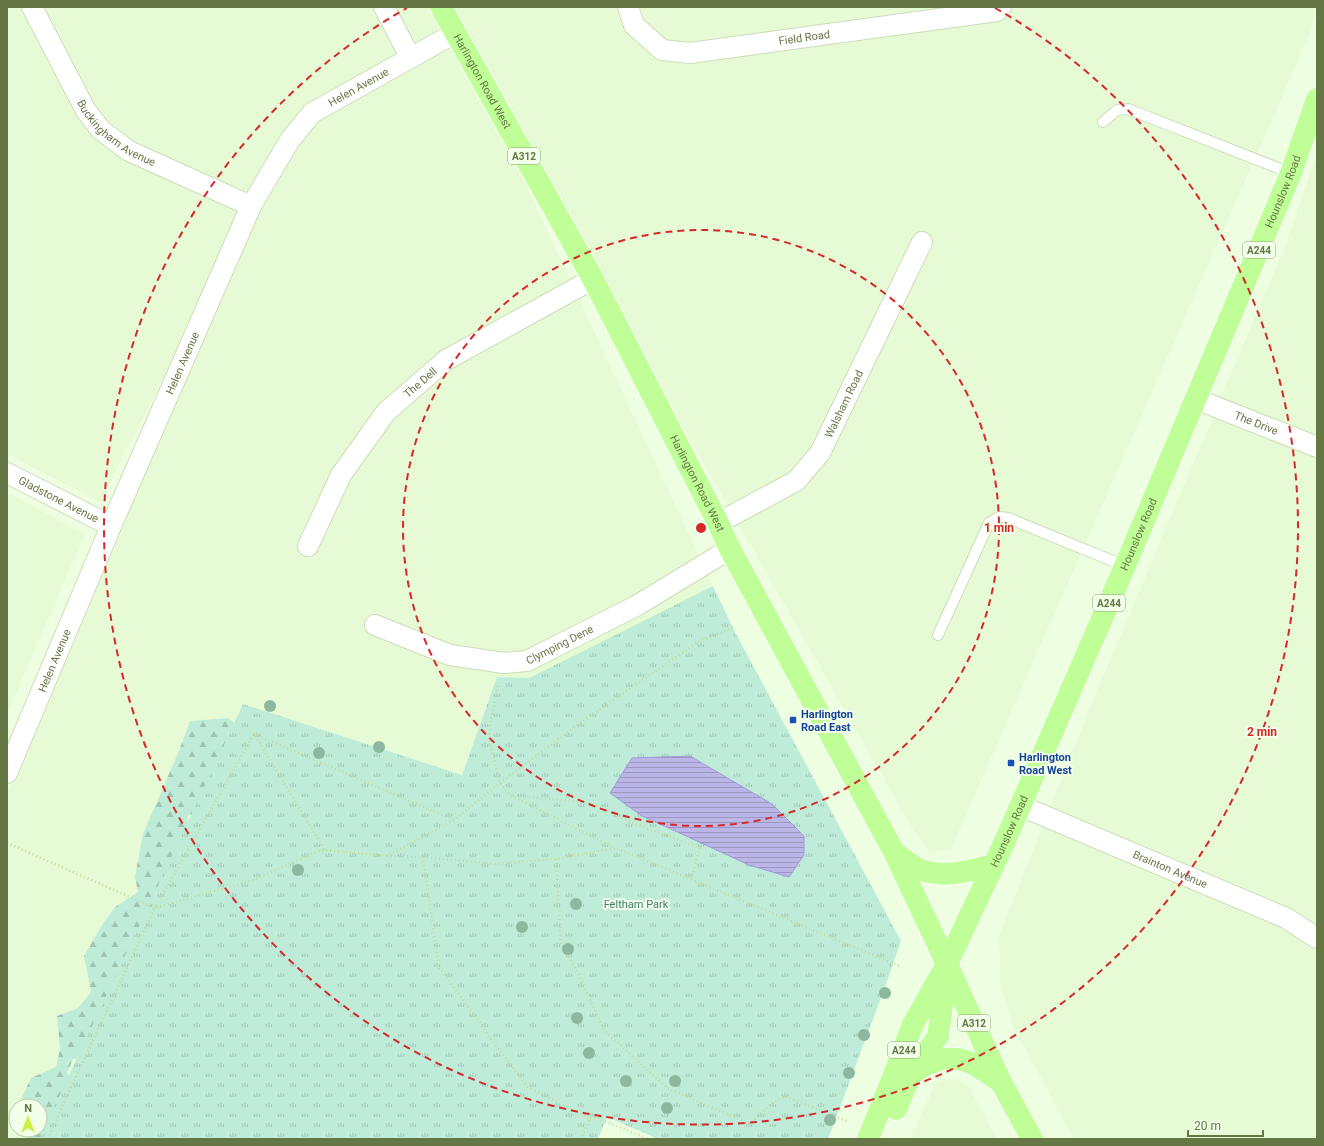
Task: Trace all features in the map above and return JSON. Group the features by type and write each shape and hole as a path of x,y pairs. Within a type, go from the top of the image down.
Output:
{"main road":[{"name":"Harlington Road West","path":"441,7 593,279 730,549 894,852 947,964"},
{"name":"Hounslow Road","path":"868,1139 912,1026 947,964 1021,806 1196,399 1291,173 1316,108"},
{"path":"894,852 919,869 933,872 951,874 972,871 994,865"},
{"name":"Hounslow Road","path":"883,1139 910,1077 938,1036 947,964"},
{"name":"A312","path":"947,964 1001,1082 1032,1139"},
{"name":"A244","path":"910,1077 922,1067 934,1061 950,1058 966,1061 1001,1082"}],"street":[{"name":"Buckingham Avenue","path":"32,7 86,111 101,130 129,151 251,206"},
{"path":"384,7 410,57"},
{"name":"Field Road","path":"628,7 634,25 662,50 690,53 997,11 1001,7"},
{"name":"Helen Avenue","path":"7,773 111,526 251,206 290,140 312,114 454,32"},
{"name":"Walsham Road","path":"718,523 796,481 820,453 922,242"},
{"name":"The Dell","path":"308,546 341,475 386,412 446,360 593,279"},
{"name":"The Drive","path":"1196,399 1317,447"},
{"name":"Gladstone Avenue","path":"7,473 111,526"},
{"name":"Clymping Dene","path":"375,625 450,655 504,663 527,661 636,606 730,549"},
{"name":"Brainton Avenue","path":"1021,806 1286,918 1317,938"}],"lane":[{"path":"1103,122 1117,110 1128,109 1291,173"},
{"path":"938,635 989,523 999,517 1008,518 1125,566"}],"path":[{"path":"387,856 454,820 500,783 584,720 701,640 720,634 735,626"},
{"path":"504,663 490,725 490,744 500,783 510,795 616,848 902,967"},
{"path":"254,734 454,820"},
{"path":"254,734 325,850"},
{"path":"48,1139 60,1110 155,908 254,734"},
{"path":"510,795 590,803 638,825 700,848 691,879"},
{"path":"7,844 155,908 253,880 318,851 325,850 496,864 556,859 616,848"},
{"path":"423,857 439,968 528,1087 590,1119 598,1118 648,1139"},
{"path":"556,859 561,945 574,965 604,1030 667,1088 750,1124 772,1103 784,1096 847,1121"},
{"path":"581,1139 590,1119"}],"shaded area":[{"path":"7,7 441,7 455,33 713,586 529,678 497,677 462,775 243,704 48,1120 48,1098 8,1098 8,1138 39,1139 7,1139 7,795 248,213 100,502 7,454"},
{"path":"443,7 1315,7 1311,31 951,849 929,852 912,828"},
{"path":"1317,154 1317,1139 1074,1139 1012,1025 1000,981 999,935 1094,698 1288,239"},
{"path":"7,492 85,534 7,715"},
{"path":"690,756 772,804 804,836 804,855 789,877 749,865 642,816 610,793 632,758"},
{"path":"944,1079 956,1079 967,1084 997,1139 910,1139 935,1084"}],"green space":[{"name":"Feltham Park","path":"713,586 736,634 901,941 828,1139 658,1139 607,1117 598,1139 39,1139 48,1138 48,1120 243,704 462,775 497,677 529,678"},
{"path":"228,718 245,731 201,813 188,815 187,834 93,1057 73,1059 67,1073 72,1080 72,1139 27,1139 48,1138 48,1098 22,1098 31,1078 56,1067 60,1049 57,1016 78,1008 91,992 84,956 102,925 115,907 138,892 135,877 143,834 179,751 190,721"}],"place":[{"name":"Harlington Road East","path":"793,720"},
{"name":"Harlington Road West","path":"1011,763"}]}
